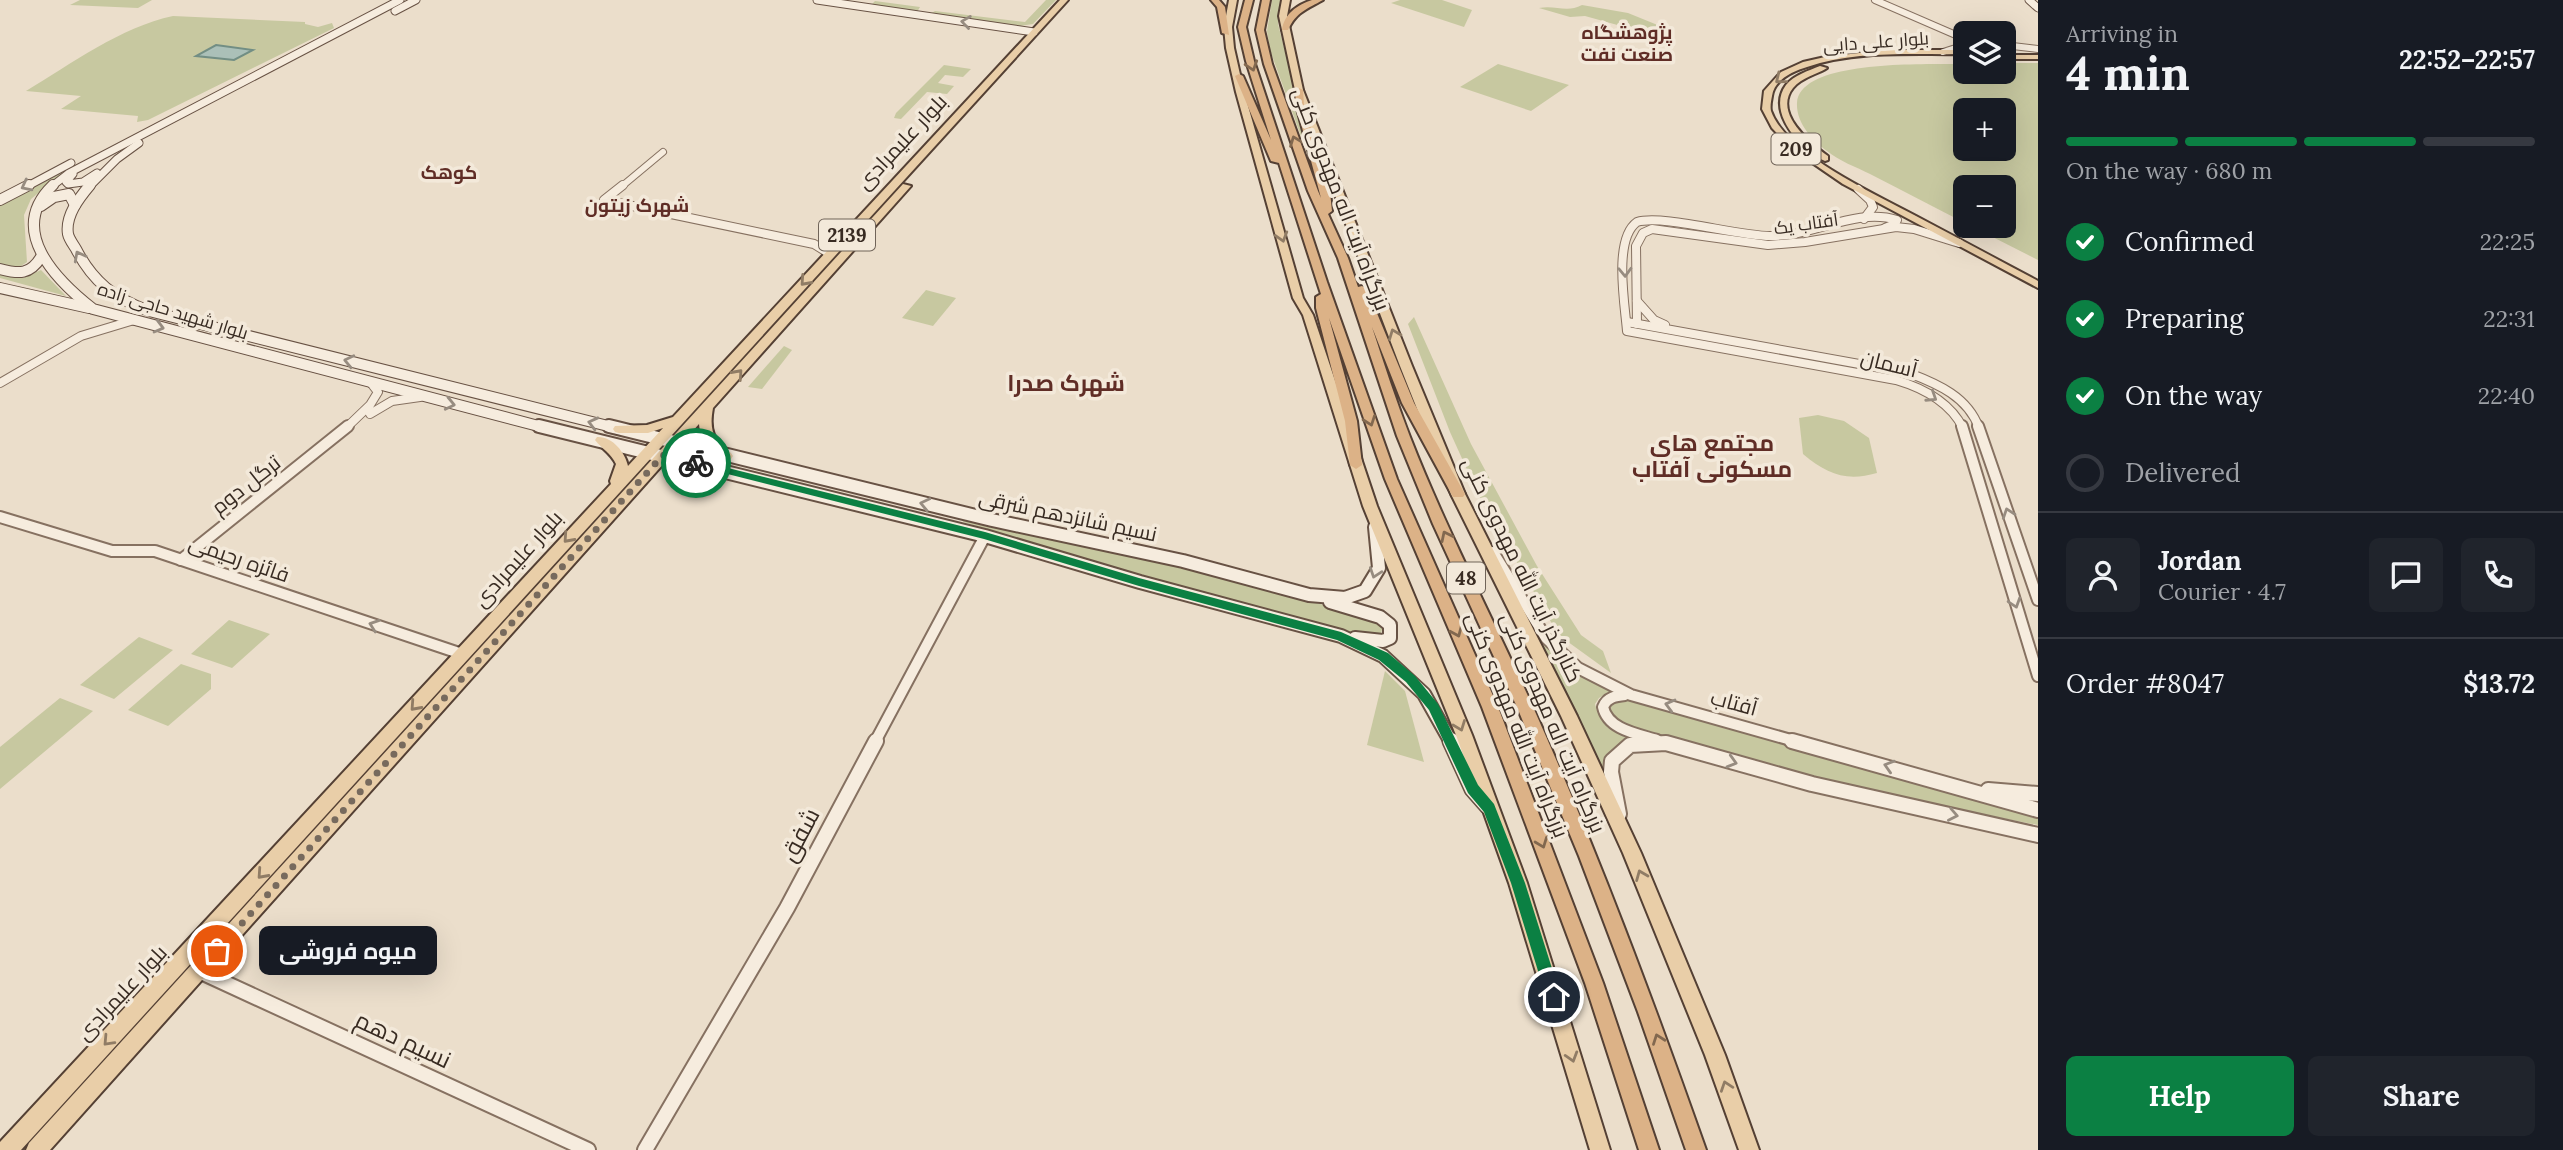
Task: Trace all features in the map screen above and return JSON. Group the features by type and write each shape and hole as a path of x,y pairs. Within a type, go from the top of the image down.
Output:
{"highway":[{"path":"1215,0 1221,7 1226,33"},
{"name":"بزرگراه آیت الله مهدوی کنی","path":"1249,0 1242,27 1245,43 1322,282 1391,479 1490,707 1546,853 1594,983 1648,1150"},
{"name":"بزرگراه آیت اله مهدوی کنی","path":"1266,0 1260,30 1262,44 1313,191 1343,258 1403,436 1440,524 1525,707 1588,856 1648,1012 1696,1150"},
{"path":"1285,28 1293,13 1319,0"},
{"path":"1239,76 1266,143 1290,185"},
{"path":"1299,90 1300,105 1325,192 1327,219"},
{"path":"1343,258 1353,270 1370,306 1408,403 1458,494"},
{"path":"1322,282 1321,308 1351,421 1356,465"}],"main road":[{"path":"0,269 25,273 35,268 41,257 35,231 43,195 87,162 400,0"},
{"path":"87,162 66,181 68,184 90,178 155,133 416,0"},
{"path":"817,0 1038,32"},
{"name":"بلوار علیمرادی","path":"7,1150 608,494 657,448 676,442 1064,0"},
{"name":"بلوار علیمرادی","path":"36,1150 200,971 686,413 841,241 1038,32 1073,0"},
{"path":"1233,0 1226,33 1229,51 1239,76 1240,92 1298,298 1308,314 1370,506 1424,633 1518,883 1600,1150"},
{"name":"کنارگذر آیت الله مهدوی کنی","path":"1286,0 1283,16 1299,90 1458,494 1623,832 1715,1055 1749,1150"},
{"path":"2029,0 2038,8"},
{"path":"2016,51 2038,50"},
{"name":"بلوار علی دایی","path":"1953,52 1826,59 1792,70 1771,85 1765,96 1766,108 1779,132 1803,155 2038,285"},
{"path":"2016,57 2038,57"},
{"name":"بلوار علی دایی","path":"1953,58 1860,62 1818,70 1794,82 1787,89 1782,99 1783,111 1787,122 1805,143 1835,164 2038,275"},
{"path":"0,200 149,123 264,70"},
{"path":"75,205 109,164"},
{"path":"38,210 46,202 62,194 73,197 75,205"},
{"name":"بلوار شهید حاجی زاده","path":"75,205 68,232 79,258 95,282 122,302 252,338 620,429 657,448"},
{"name":"بلوار شهید حاجی زاده","path":"41,257 71,292 93,309 420,397 601,440 657,448"},
{"path":"0,288 93,309"},
{"path":"368,382 375,376 377,368"},
{"path":"707,408 703,425 706,434 710,442 727,456"},
{"path":"620,429 657,427 686,413"},
{"path":"601,440 617,453 622,464 608,494"},
{"name":"نسیم شانزدهم شرقی","path":"676,442 992,520 1183,561 1309,595 1345,598 1361,594 1370,586 1379,568 1377,535 1370,506"},
{"name":"نسیم شانزدهم شرقی","path":"657,448 740,474 985,536 1139,582 1341,636 1383,656 1424,694 1442,722 1473,789 1490,808"},
{"path":"740,474 736,470 738,466 750,462"},
{"path":"1309,595 1380,617 1390,625 1392,631 1390,638 1383,641 1341,636"}],"street":[{"path":"1875,0 1953,36"},
{"path":"1886,0 1953,27"},
{"path":"1943,52 1953,47"},
{"path":"2016,47 2038,50"},
{"path":"663,152 604,200 814,244 841,241"},
{"name":"آفتاب یک","path":"1641,221 1655,220 1726,234 1764,237 1797,235 1864,219 1873,207 1870,200 1854,185"},
{"path":"1864,219 1881,216 1898,220 1885,228"},
{"path":"1627,322 1623,244 1629,230 1641,221 1652,229"},
{"name":"آفتاب یک","path":"1652,229 1768,245 1805,242 1885,228 1914,229 1962,244"},
{"path":"1637,324 1636,246 1643,233 1652,229"},
{"path":"814,244 830,254"},
{"path":"1637,301 1654,320 1690,334"},
{"path":"0,383 81,334 93,323 93,309"},
{"path":"81,334 134,320"},
{"name":"آسمان","path":"2038,600 1977,422 1959,398 1934,383 1909,373 1627,322 1627,331 1906,383 1945,405 1962,426 2038,676"},
{"name":"ترگل دوم","path":"334,440 377,398 378,392 368,382"},
{"name":"ترگل دوم","path":"181,559 334,440 384,405 401,399 420,397"},
{"name":"فائزه رحیمی","path":"0,517 112,551 155,551 462,654"},
{"name":"شفق","path":"645,1150 787,908 985,536"},
{"name":"آفتاب","path":"1483,543 1502,565 1535,625 1553,649 1582,673 1631,695 2038,810"},
{"path":"1631,695 1610,697 1604,701 1602,708 1605,715 1621,728 1666,744 1812,785 2038,835"},
{"path":"1623,832 1611,772 1612,761 1630,746 1666,744"},
{"path":"1954,786 2038,794"},
{"name":"نسیم دهم","path":"200,971 588,1150"}],"green space":[{"path":"80,0 152,0 138,8 70,5"},
{"path":"1046,0 1056,0 1033,24 1013,27 874,7 872,4 875,1 920,7 917,12 930,14 935,11 1025,22"},
{"path":"1272,0 1281,0 1278,24 1321,192 1270,50 1267,31"},
{"path":"1400,0 1442,0 1472,10 1464,27 1391,3"},
{"path":"1582,5 1628,13 1660,26 1640,38 1633,36 1639,31 1585,16 1570,17 1539,8 1571,8"},
{"path":"173,16 305,22 318,27 332,23 334,28 148,120 137,122 138,116 61,109 81,96 26,91 116,37"},
{"path":"2016,63 2038,63 2038,260 1995,238 2016,238 2016,175 1953,175 1953,217 1842,161 1816,142 1806,130 1797,110 1797,103 1804,88 1820,78 1843,71 1899,65 1953,64 1953,84 2016,84"},
{"path":"1498,64 1569,85 1531,111 1460,87"},
{"path":"944,65 971,69 963,77 945,75 938,83 954,86 947,94 927,92 901,119 894,118 896,113"},
{"path":"67,170 31,199 24,215 27,262 18,268 0,264 0,206"},
{"path":"41,270 66,296 0,278 0,273 23,278"},
{"path":"926,290 956,298 933,326 902,318"},
{"path":"1414,317 1471,444 1537,566 1581,635 1603,651 1611,673 1564,639 1555,629 1479,496 1450,432 1408,324"},
{"path":"784,346 792,350 762,389 748,387"},
{"path":"1818,415 1844,421 1869,438 1877,473 1856,477 1837,474 1820,467 1803,454 1799,418"},
{"path":"633,474 637,475 27,1150 19,1150"},
{"path":"965,518 1225,579 1379,621 1383,626 1381,633 1370,636 1345,631 1180,587 963,522"},
{"path":"1508,583 1548,647 1573,669 1610,691 1595,704 1603,720 1618,730 1654,741 1620,744 1610,754 1614,795 1571,705"},
{"path":"229,620 270,634 232,668 191,654"},
{"path":"139,637 173,650 114,699 80,685"},
{"path":"181,664 211,674 211,689 168,726 128,710"},
{"path":"1385,671 1405,691 1424,762 1367,745"},
{"path":"60,698 93,711 0,789 0,747"},
{"path":"1619,699 1630,699 1873,765 2038,819 2038,825 1887,796 1734,759 1623,725 1609,708 1609,705"}],"shaded area":[{"path":"216,45 253,50 234,60 196,56"}],"way so far":[{"path":"217,951 663,455 696,463"}],"place":[{"name":"میوه فروشی","path":"217,951"}],"district":[{"name":"پژوهشگاه صنعت نفت","path":"1627,43"},
{"name":"کوهک","path":"449,172"},
{"name":"شهرک زیتون","path":"637,205"},
{"name":"شهرک صدرا","path":"1066,383"},
{"name":"مجتمع های مسکونی آفتاب","path":"1712,456"}],"route":[{"path":"696,463 1061,557 1139,582 1341,636 1383,656 1410,679 1434,707 1473,789 1490,808 1518,883 1554,997"}]}
